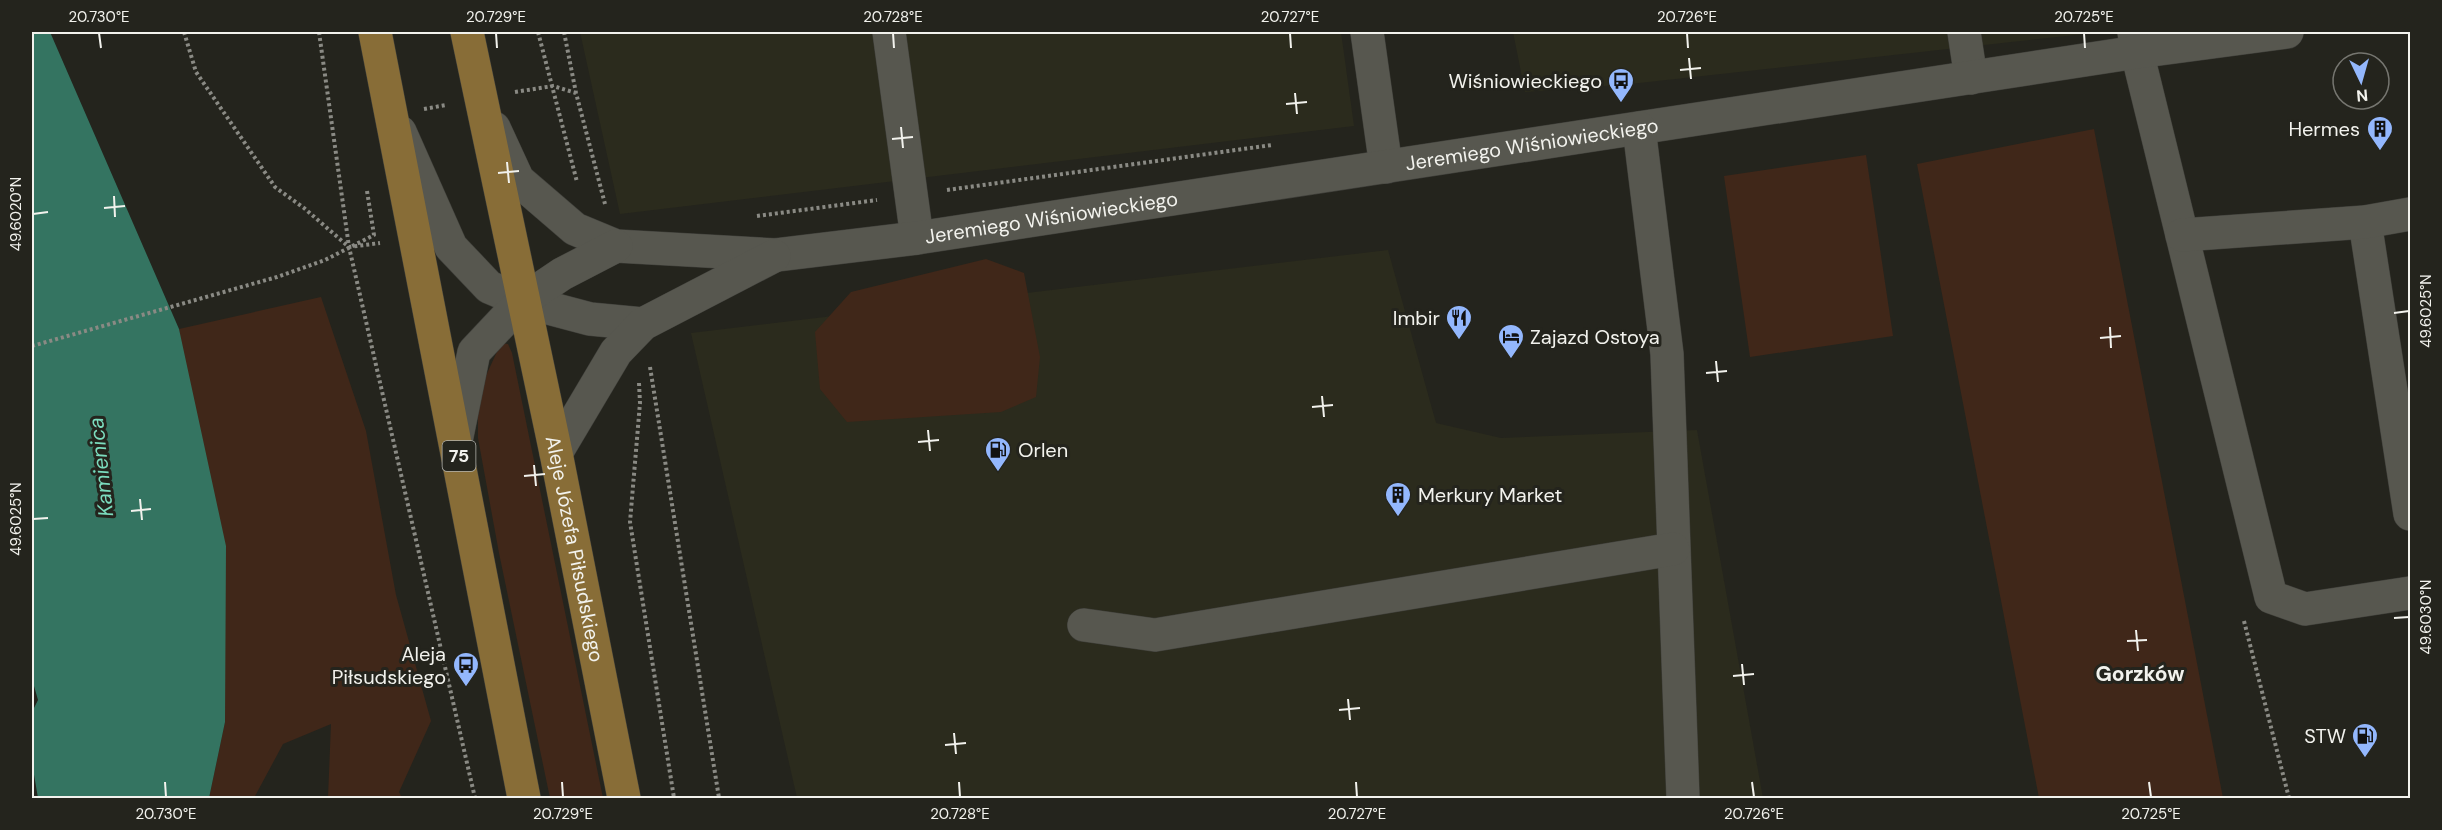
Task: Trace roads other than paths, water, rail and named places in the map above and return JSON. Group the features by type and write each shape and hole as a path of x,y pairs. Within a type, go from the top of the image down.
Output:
{"main road":[{"name":"75","path":"375,32 524,798"},
{"name":"Aleje Józefa Piłsudskiego","path":"467,32 522,301 556,453 624,798"}],"street":[{"path":"889,32 917,238"},
{"path":"1367,32 1386,167"},
{"path":"1964,32 1971,78"},
{"name":"Jeremiego Wiśniowieckiego","path":"616,246 776,255 917,238 1971,78 2136,42 2287,32"},
{"path":"2136,42 2271,597 2305,609 2410,593"},
{"name":"Aleje Józefa Piłsudskiego","path":"481,98 518,180 575,229 616,246"},
{"path":"392,115 451,248 489,287 522,301 590,319 643,324"},
{"path":"1638,128 1667,354 1683,798"},
{"path":"2182,235 2365,222 2410,214"},
{"path":"2365,222 2410,514"},
{"path":"456,441 474,352 522,301 562,274 616,246"},
{"name":"Jeremiego Wiśniowieckiego","path":"556,453 616,352 643,324 776,255"},
{"path":"1084,625 1155,635 1673,549"}],"water":[{"name":"Kamienica","path":"32,32 50,32 179,329 226,546 225,722 209,798 38,798 32,763 32,712 38,700 32,679"}],"place":[{"name":"Wiśniowieckiego","path":"1621,104"},
{"name":"Hermes","path":"2380,152"},
{"name":"Imbir","path":"1459,341"},
{"name":"Zajazd Ostoya","path":"1511,360"},
{"name":"Orlen","path":"998,473"},
{"name":"Merkury Market","path":"1398,518"},
{"name":"Aleja Piłsudskiego","path":"466,688"},
{"name":"STW","path":"2365,759"}],"district":[{"name":"Gorzków","path":"2140,674"}]}
